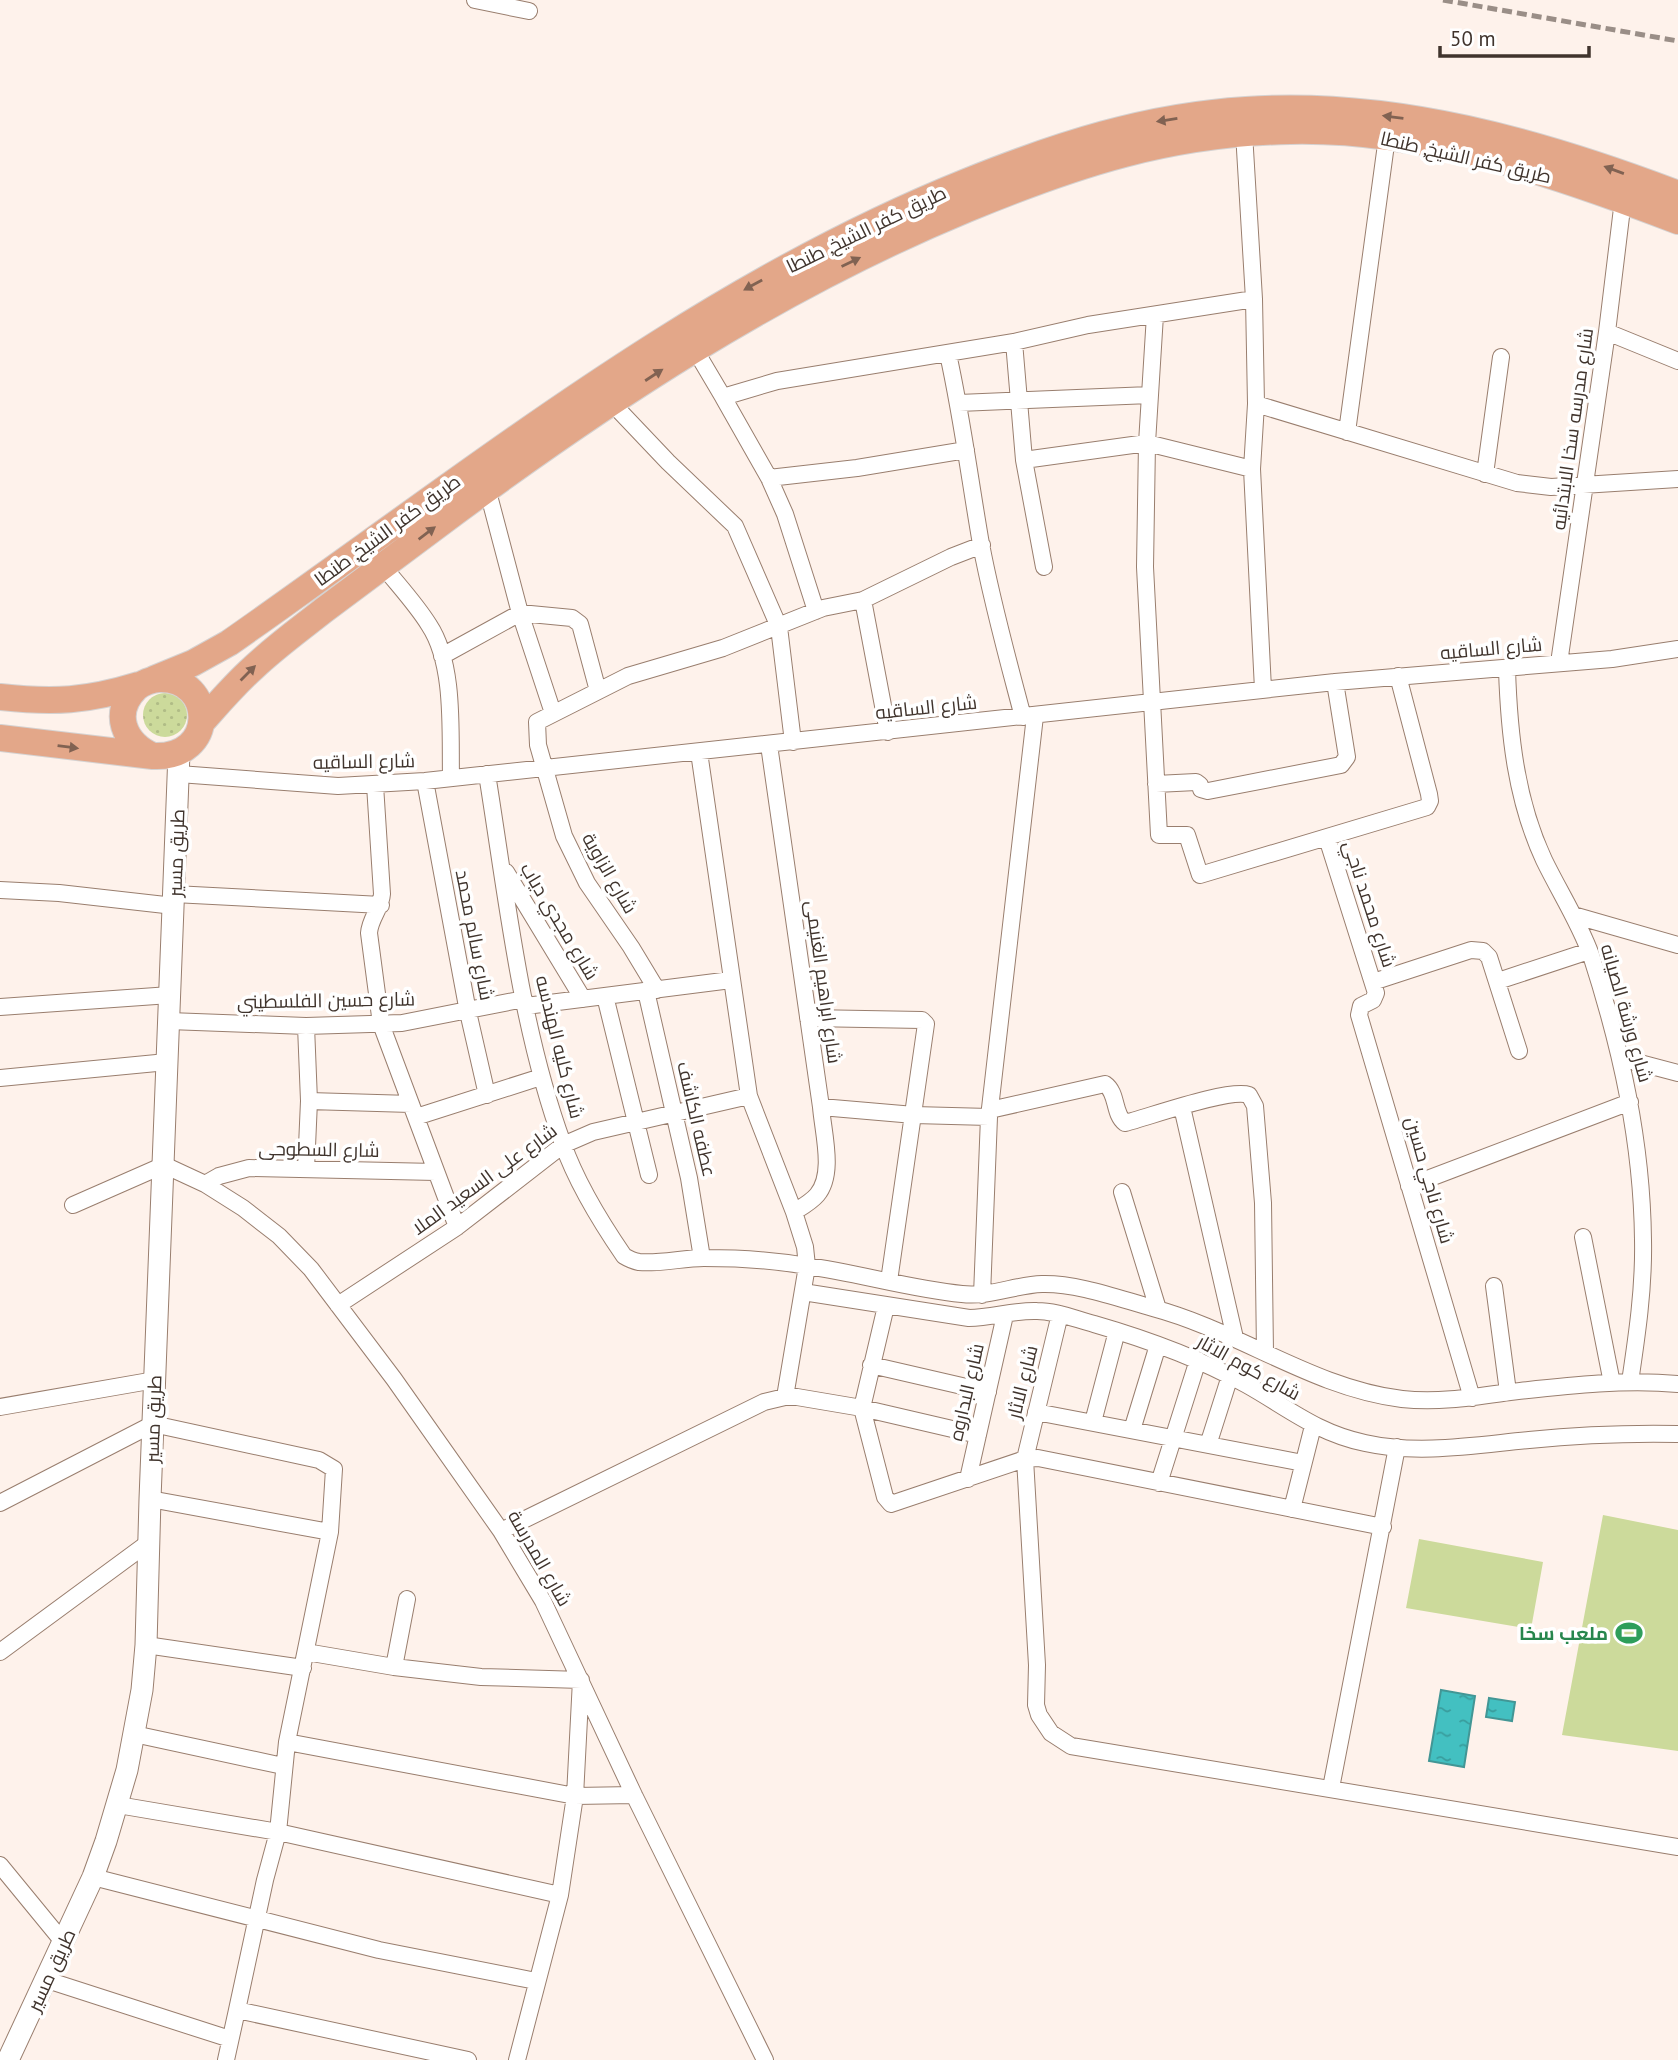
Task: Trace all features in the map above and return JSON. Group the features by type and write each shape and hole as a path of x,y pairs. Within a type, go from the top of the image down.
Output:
{"main road":[{"name":"طريق كفر الشيخ, طنطا","path":"0,697 65,702 103,696 147,682 192,663 229,643 531,427 744,290 870,224 935,194 1049,149 1134,126 1196,115 1246,110 1340,111 1427,122 1508,138 1588,161 1678,194"},
{"name":"طريق كفر الشيخ, طنطا","path":"201,723 254,667 383,566 487,488 694,348 770,303 848,262 928,225 1055,173 1148,147 1244,133 1339,132 1387,137 1506,163 1623,200 1678,221"},
{"path":"0,738 170,761 190,746 198,735 201,708 194,694 183,684 169,679 147,682 129,696 123,710 123,726 129,739 140,750 170,761"}],"street":[{"path":"475,0 528,11"},
{"path":"1244,133 1254,299 1256,404 1252,469 1263,689"},
{"path":"1347,432 1387,137"},
{"name":"شارع مدرسه سخا الابتدائيه","path":"1559,663 1607,332 1623,200"},
{"path":"723,397 777,381 948,354 1088,325 1254,299"},
{"path":"1155,315 1147,443 1145,567 1158,835 1187,835 1199,875 1427,807 1430,801 1398,676"},
{"path":"1607,332 1678,361"},
{"path":"1014,342 1024,460 1044,568"},
{"path":"694,348 769,478 793,534 816,611"},
{"path":"948,354 997,618 1029,716 989,1113 982,1294"},
{"path":"1485,474 1501,357"},
{"path":"959,402 1150,395"},
{"path":"611,402 668,462 735,526 779,627 793,742"},
{"path":"1256,404 1529,485 1585,486 1678,479"},
{"path":"1024,460 1147,443 1252,469"},
{"path":"769,478 857,468 966,450"},
{"path":"487,488 520,613 554,713 628,676 723,648 816,611 863,600 951,557 982,545"},
{"path":"383,566 431,626 442,656 449,706 452,778"},
{"path":"863,600 888,732"},
{"path":"442,656 520,613 570,617 578,621 598,691"},
{"name":"شارع الساقيه","path":"170,761 338,786 375,785 769,745 1335,681 1507,669 1612,659 1678,649"},
{"name":"شارع ورشة الصيانه","path":"1507,669 1508,717 1515,765 1527,812 1543,858 1589,951 1621,1058 1630,1102 1640,1172 1643,1242 1640,1312 1630,1382"},
{"path":"1156,785 1196,782 1201,789 1208,791 1341,765 1347,757 1335,681"},
{"name":"شارع الزاوية","path":"554,713 538,720 536,724 538,745 564,836 587,883 631,947 652,990"},
{"name":"شارع ابراهيم الغنيمى","path":"769,745 821,1107 825,1177 816,1196 794,1212"},
{"path":"699,752 749,1096 805,1247 807,1266 785,1397"},
{"name":"طريق مسير","path":"8,2060 93,1877 118,1805 134,1734 146,1645 174,900 170,761"},
{"name":"شارع كليه الهندسه","path":"487,774 525,1003 541,1077 563,1145 579,1182 625,1255 630,1260 644,1262 702,1258 752,1259 807,1266"},
{"name":"شارع سالم محمد","path":"425,781 468,1012 487,1095"},
{"path":"375,785 381,905 369,933 381,1024 457,1227"},
{"name":"شارع محمد ناجي","path":"1327,838 1373,982"},
{"name":"شارع مجدي دياب","path":"501,864 583,999"},
{"path":"0,890 174,900 381,905"},
{"path":"1573,915 1678,945"},
{"path":"1373,982 1477,949 1489,957 1519,1051"},
{"path":"1498,981 1589,951"},
{"name":"شارع حسين الفلسطيني","path":"169,1021 306,1026 411,1022 525,1003 583,999 731,980"},
{"name":"شارع ناجي حسين","path":"1373,982 1376,996 1371,1002 1361,1006 1358,1012 1472,1398"},
{"name":"عطفه الكاشف","path":"652,990 674,1113 690,1178 702,1258"},
{"path":"0,1007 170,995"},
{"path":"605,996 649,1175"},
{"path":"808,1018 922,1020 926,1024 889,1281"},
{"path":"306,1026 309,1101 306,1169"},
{"path":"1621,1058 1678,1073"},
{"path":"0,1078 167,1062"},
{"path":"309,1101 414,1110 487,1095 541,1077"},
{"path":"821,1107 914,1115 989,1113 1105,1084 1111,1090 1119,1119 1125,1124 1239,1093 1249,1095 1254,1101 1263,1203 1265,1352"},
{"name":"شارع على السعيد الملا","path":"338,1305 457,1227 563,1145 593,1132 749,1096"},
{"path":"1409,1186 1630,1102"},
{"path":"1182,1107 1235,1338"},
{"path":"73,1205 164,1165"},
{"name":"شارع المدرسة","path":"164,1165 205,1184 243,1208 279,1236 310,1269 422,1416 501,1531 542,1601 765,2060"},
{"name":"شارع السطوحى","path":"205,1184 219,1176 249,1168 436,1172"},
{"path":"1122,1192 1158,1309"},
{"path":"1583,1237 1612,1383"},
{"name":"شارع كوم الاثار","path":"807,1266 946,1292 982,1294 1029,1285 1060,1285 1158,1309 1235,1338 1338,1385 1370,1394 1404,1399 1438,1401 1630,1382 1678,1384"},
{"path":"1494,1286 1508,1392"},
{"name":"شارع كوم الاثار","path":"803,1292 969,1318 1035,1311 1060,1314 1198,1360 1313,1426 1349,1440 1397,1447 1438,1447 1574,1436 1678,1434"},
{"path":"886,1306 862,1408 888,1503 894,1504 1025,1459 1044,1459 1382,1527"},
{"name":"شارع الاثار","path":"1060,1314 1025,1459 1037,1665 1036,1705 1051,1733 1071,1746 1678,1847"},
{"name":"شارع البداروه","path":"968,1479 1005,1315"},
{"path":"1093,1422 1117,1331"},
{"path":"1132,1430 1158,1345"},
{"path":"1159,1483 1198,1360"},
{"path":"871,1365 988,1392"},
{"path":"1208,1445 1230,1376"},
{"path":"0,1406 155,1380"},
{"path":"501,1531 764,1402 785,1397 862,1408 978,1435"},
{"path":"1036,1412 1303,1463"},
{"path":"0,1503 153,1424 328,1463 335,1471 330,1532 283,1766 278,1832 226,2060"},
{"path":"1292,1508 1313,1426"},
{"path":"1331,1788 1397,1447"},
{"path":"150,1499 330,1532"},
{"path":"0,1652 148,1543"},
{"path":"394,1667 407,1599"},
{"path":"146,1645 394,1667 481,1678 581,1680 575,1796 560,1895 517,2060"},
{"path":"134,1734 283,1766"},
{"path":"287,1742 575,1796 634,1795"},
{"path":"118,1805 278,1832 560,1895"},
{"path":"0,1865 64,1943"},
{"path":"93,1877 379,1950 537,1980"},
{"path":"47,1980 230,2039"},
{"path":"237,2010 468,2060"}],"green space":[{"path":"165,693 180,700 187,715 180,730 165,737 150,730 143,715 150,700"},
{"name":"ملعب سخا","path":"1603,1515 1678,1530 1678,1751 1562,1735"},
{"path":"1419,1539 1543,1562 1531,1629 1406,1608"}],"water":[{"path":"1441,1690 1475,1696 1464,1767 1429,1761"},
{"path":"1489,1698 1515,1702 1512,1721 1486,1717"}],"railway":[{"path":"1443,0 1678,41"}],"place":[{"name":"ملعب سخا","path":"1629,1633"}]}
